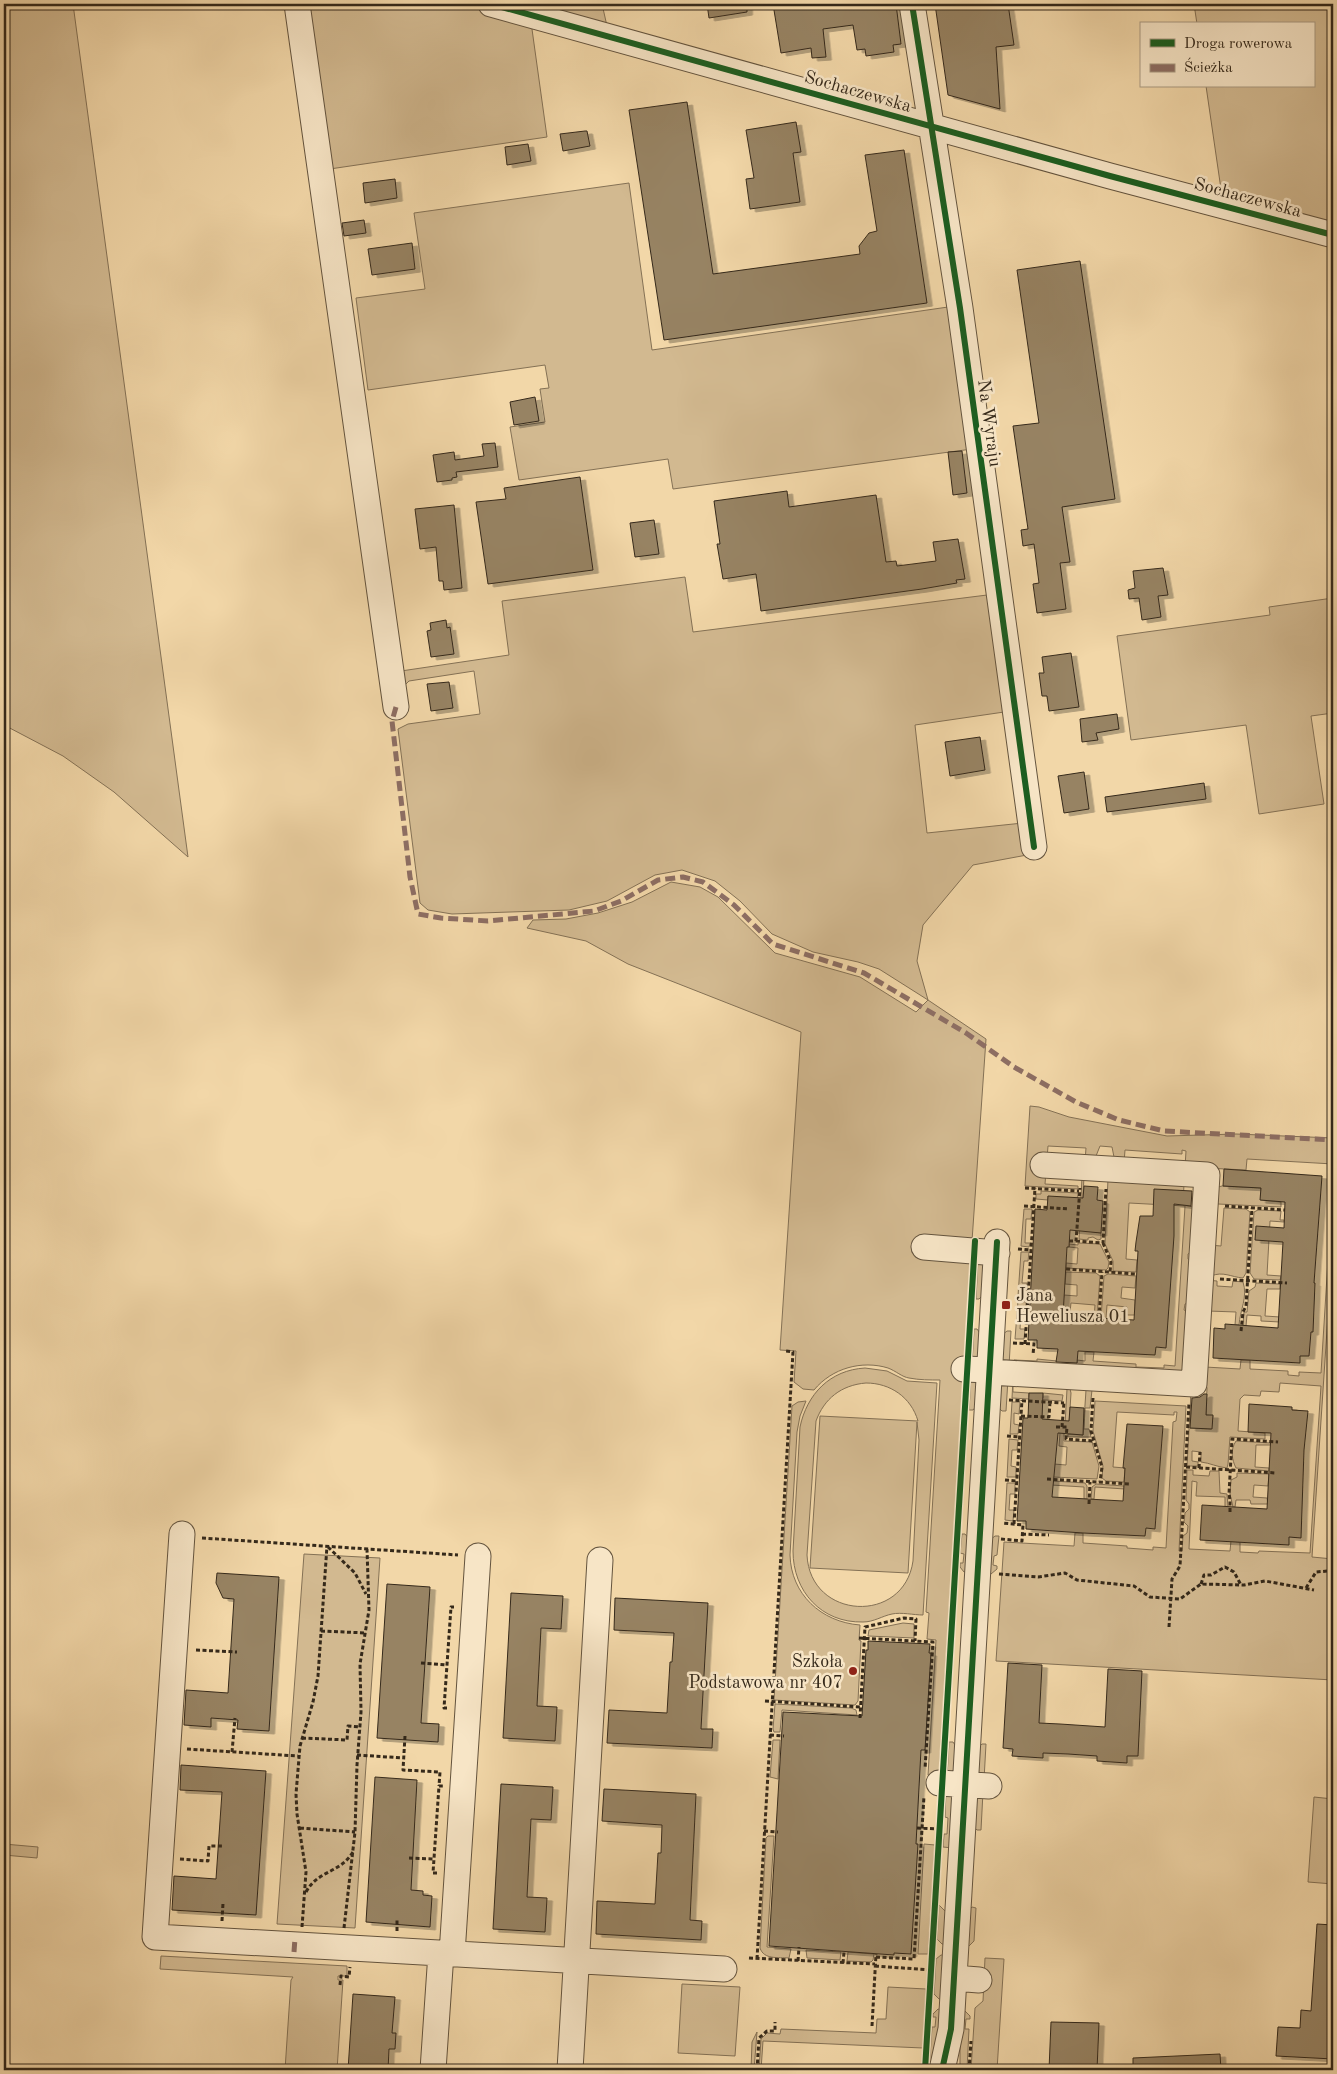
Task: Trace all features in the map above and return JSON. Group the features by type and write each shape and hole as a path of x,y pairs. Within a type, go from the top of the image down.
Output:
{"street":[{"path":"297,4 396,707"},
{"name":"Sochaczewska","path":"491,4 1110,176 1333,235"},
{"name":"Na Wyraju","path":"912,4 960,308 1034,847"},
{"path":"964,1369 1194,1384 1207,1175 1080,1179 1043,1165"},
{"path":"924,1247 1004,1248 990,1371 977,1785 942,1974 956,2070"},
{"path":"182,1535 155,1937 724,1969"},
{"path":"433,2070 447,1953 478,1556"},
{"path":"570,2070 600,1560"},
{"path":"929,1782 977,1785"},
{"path":"942,1974 979,1980"},
{"path":"942,2070 951,2029"}],"path":[{"path":"1025,1188 1080,1179 1076,1241"},
{"path":"1106,1186 1103,1242 1111,1262 1110,1272"},
{"path":"1025,1344 1034,1188"},
{"path":"1205,1205 1285,1210"},
{"path":"1024,1206 1069,1209"},
{"path":"1241,1332 1243,1312 1246,1306 1252,1208"},
{"path":"1070,1241 1103,1242"},
{"path":"1004,1248 1031,1250"},
{"path":"1066,1270 1136,1274"},
{"path":"1099,1318 1102,1272"},
{"path":"1200,1278 1287,1283"},
{"path":"1015,1299 1028,1299"},
{"path":"1013,1343 1019,1343"},
{"path":"757,1959 793,1352 786,1351"},
{"path":"1062,1427 1066,1376"},
{"path":"1094,1378 1091,1431 1102,1467 1100,1482"},
{"path":"1169,1627 1172,1579 1180,1566 1190,1383"},
{"path":"1009,1400 1064,1403"},
{"path":"1014,1524 1022,1400"},
{"path":"1021,1416 1049,1417 1050,1402"},
{"path":"1056,1426 1067,1427 1066,1439 1094,1441"},
{"path":"1007,1436 1020,1437"},
{"path":"1230,1512 1230,1500 1227,1494 1232,1439 1278,1442"},
{"path":"1199,1468 1200,1452"},
{"path":"1186,1467 1276,1473"},
{"path":"1047,1479 1130,1484"},
{"path":"1004,1480 1017,1481"},
{"path":"1089,1504 1090,1482"},
{"path":"1001,1539 1022,1541 1023,1525 1002,1524"},
{"path":"1022,1534 1050,1535"},
{"path":"182,1535 478,1556"},
{"path":"327,1546 355,1573 368,1599"},
{"path":"301,1929 305,1862 296,1804 299,1756 302,1738 316,1690 327,1546"},
{"path":"344,1931 354,1850 357,1755 360,1727 360,1664 366,1634 368,1599 367,1549"},
{"path":"1306,1588 1316,1572 1328,1571 1333,1559"},
{"path":"1201,1584 1204,1574 1211,1575 1225,1567 1234,1572 1241,1585"},
{"path":"999,1574 1038,1577 1065,1573 1077,1580 1134,1586 1150,1597 1180,1598 1201,1584 1241,1585 1265,1581 1314,1590"},
{"path":"860,1718 863,1693 865,1627 904,1618 916,1619 915,1641"},
{"path":"321,1631 366,1634"},
{"path":"859,1638 933,1642 928,1697 929,1782 922,1828 914,1959 876,1955 872,2026"},
{"path":"196,1650 236,1652"},
{"path":"421,1663 447,1665"},
{"path":"765,1701 860,1707"},
{"path":"232,1752 235,1718"},
{"path":"302,1738 347,1740 348,1726 360,1727"},
{"path":"770,1735 784,1736"},
{"path":"405,1736 403,1770 440,1772 439,1786"},
{"path":"186,1749 299,1756"},
{"path":"357,1755 404,1758"},
{"path":"300,1828 355,1832"},
{"path":"916,1828 940,1829"},
{"path":"764,1831 778,1832"},
{"path":"179,1859 208,1861 209,1846 224,1846"},
{"path":"304,1895 314,1881 341,1866 354,1850"},
{"path":"409,1858 434,1859"},
{"path":"222,1924 223,1904"},
{"path":"396,1934 397,1918"},
{"path":"798,1961 799,1948"},
{"path":"844,1952 844,1963"},
{"path":"749,1958 875,1965 942,1974"},
{"path":"340,1985 341,1976 349,1977 350,1964"},
{"path":"757,2070 759,2038 767,2031 775,2031 776,2022"}],"shaded area":[{"path":"4,4 73,4 188,857 114,792 63,756 4,725"},
{"path":"304,4 467,4 531,22 547,137 323,170"},
{"path":"520,4 602,4 607,26"},
{"path":"1194,4 1333,4 1333,225 1222,196 1206,88 1314,88 1314,22 1197,22"},
{"path":"629,183 652,350 948,307 972,449 673,489 668,459 519,480 510,427 545,422 540,389 549,388 545,365 368,390 356,298 425,289 414,213"},
{"path":"685,577 693,632 995,594 1011,711 915,725 927,833 1023,823 1027,855 973,865 923,925 917,961 928,1000 879,969 858,962 813,952 772,934 740,901 715,881 682,870 655,875 607,901 569,910 452,914 428,910 420,903 398,729 408,724 480,714 474,671 409,681 403,687 401,671 509,655 502,601"},
{"path":"1333,598 1333,713 1311,716 1324,804 1259,814 1246,725 1131,740 1117,636 1270,615 1269,607"},
{"path":"671,882 700,887 718,897 775,953 860,977 916,1012 928,1000 986,1039 939,1776 928,1775 936,1640 927,1639 929,1613 926,1612 940,1380 909,1378 888,1368 868,1365 838,1371 821,1382 814,1390 803,1389 794,1382 796,1351 780,1350 801,1032 628,964 586,941 527,928 533,920 566,919 598,913 632,902"},
{"path":"1030,1106 1069,1117 1167,1136 1236,1134 1333,1138 1333,1164 1247,1159 1246,1170 1185,1167 1186,1151 1182,1150 1182,1154 1125,1150 1124,1163 1114,1157 1112,1147 1100,1146 1096,1156 1085,1161 1086,1148 1048,1146 1045,1184 1078,1186 1078,1189 1025,1186"},
{"path":"1082,1177 1084,1177 1081,1230 1101,1233 1101,1239 1098,1240 1093,1237 1088,1238 1088,1240 1079,1239"},
{"path":"1108,1179 1184,1184 1183,1205 1194,1207 1191,1252 1188,1254 1188,1259 1191,1261 1188,1303 1185,1304 1184,1310 1188,1312 1184,1372 1014,1366 1014,1360 1037,1361 1037,1359 1077,1363 1077,1360 1085,1361 1085,1352 1094,1352 1093,1361 1136,1364 1136,1367 1164,1368 1164,1365 1175,1366 1185,1206 1129,1203 1126,1259 1137,1260 1136,1272 1113,1271 1113,1261 1105,1244"},
{"path":"1333,1179 1333,1239 1312,1557 1333,1559 1333,1680 996,1661 1004,1542 1074,1546 1075,1533 1083,1533 1083,1543 1153,1550 1153,1547 1166,1548 1173,1422 1176,1421 1177,1412 1174,1412 1174,1415 1117,1412 1113,1467 1125,1468 1124,1482 1106,1481 1102,1478 1103,1466 1093,1431 1095,1401 1186,1406 1179,1551 1182,1551 1183,1536 1187,1533 1188,1526 1184,1522 1185,1513 1189,1509 1189,1504 1186,1500 1187,1470 1193,1470 1193,1475 1209,1476 1210,1471 1219,1471 1220,1493 1227,1494 1228,1507 1225,1507 1225,1497 1196,1496 1197,1482 1192,1481 1189,1549 1230,1551 1231,1541 1240,1542 1240,1552 1310,1553 1321,1386 1280,1383 1279,1392 1261,1391 1260,1396 1244,1395 1240,1399 1238,1431 1265,1433 1265,1439 1230,1437 1227,1468 1201,1462 1201,1452 1192,1451 1192,1461 1198,1462 1198,1466 1187,1466 1191,1393 1190,1428 1211,1429 1213,1416 1206,1415 1207,1388 1201,1373 1207,1280 1217,1281 1217,1286 1232,1287 1233,1281 1243,1282 1245,1293 1239,1325 1235,1325 1236,1312 1208,1311 1205,1367 1240,1369 1241,1360 1250,1360 1250,1369 1288,1371 1288,1375 1299,1376 1299,1372 1321,1373"},
{"path":"1218,1187 1261,1188 1261,1200 1281,1202 1281,1207 1218,1204 1216,1201"},
{"path":"1041,1191 1078,1193 1075,1230 1048,1196 1048,1200 1036,1199 1036,1194 1041,1194"},
{"path":"1224,1208 1246,1209 1250,1212 1246,1273 1243,1278 1223,1274 1211,1276 1209,1245 1221,1246"},
{"path":"1024,1209 1032,1209 1031,1219 1026,1219 1025,1243 1030,1243 1029,1247 1021,1246"},
{"path":"1258,1210 1281,1211 1280,1220 1284,1220 1284,1222 1270,1221 1267,1275 1281,1276 1280,1280 1254,1279 1250,1273 1254,1212"},
{"path":"1078,1243 1100,1244 1109,1262 1108,1268 1106,1270 1066,1268 1066,1263 1077,1264 1078,1248 1069,1247 1069,1244 1078,1245"},
{"path":"1021,1252 1029,1252 1028,1261 1024,1261 1022,1283 1027,1283 1027,1290 1022,1290 1021,1296 1018,1296"},
{"path":"978,1259 985,1263 984,1294 979,1299 976,1299"},
{"path":"1066,1272 1096,1273 1100,1276 1097,1318 1094,1318 1095,1305 1071,1303 1070,1312 1062,1311 1064,1295 1077,1296 1077,1285 1065,1284"},
{"path":"1108,1274 1136,1276 1135,1288 1122,1287 1121,1298 1135,1300 1135,1315 1127,1315 1127,1307 1107,1305 1106,1318 1101,1318 1104,1276"},
{"path":"1256,1283 1280,1284 1280,1289 1267,1289 1265,1316 1280,1317 1280,1322 1261,1321 1261,1316 1247,1315 1246,1326 1243,1325 1244,1312 1247,1312 1249,1291 1255,1287"},
{"path":"1018,1301 1026,1302 1026,1312 1021,1312 1020,1329 1025,1329 1024,1339 1015,1339"},
{"path":"974,1329 977,1329 982,1336 981,1358 972,1363"},
{"path":"1007,1331 1011,1331 1009,1366 1001,1358 1002,1335"},
{"path":"865,1368 887,1371 907,1381 937,1383 923,1615 896,1613 867,1622 848,1621 834,1617 822,1611 812,1602 798,1579 794,1566 793,1551 800,1427 803,1415 814,1394 822,1386 841,1373","holes":["857,1384 875,1384 891,1389 905,1398 915,1412 918,1421 820,1416 810,1568 807,1555 816,1421 819,1413 829,1400 841,1390","917,1422 919,1440 913,1561 906,1582 893,1596 876,1604 858,1606 839,1602 824,1592 812,1577 810,1568 908,1573"]},
{"path":"971,1376 976,1379 978,1404 973,1410 969,1410"},
{"path":"1008,1379 1006,1411 1002,1411 997,1406 1000,1385"},
{"path":"1013,1379 1013,1392 1029,1393 1029,1397 1043,1398 1043,1393 1063,1395 1062,1401 1012,1398"},
{"path":"1067,1389 1070,1389 1071,1393 1069,1425 1065,1425"},
{"path":"1086,1390 1092,1390 1090,1408 1085,1408 1084,1429 1089,1429 1091,1437 1068,1437 1068,1434 1083,1435"},
{"path":"806,1401 800,1416 797,1432 790,1555 792,1569 796,1582 811,1604 833,1618 846,1623 860,1625 858,1701 855,1705 774,1700 792,1406 798,1402"},
{"path":"1012,1402 1020,1402 1019,1414 1014,1413 1014,1424 1019,1425 1018,1434 1010,1434"},
{"path":"1064,1429 1064,1441 1092,1442 1099,1466 1097,1479 1053,1477 1054,1464 1066,1465 1067,1447 1059,1446 1060,1433"},
{"path":"1009,1439 1018,1440 1017,1450 1012,1450 1011,1466 1016,1467 1016,1477 1007,1477"},
{"path":"1236,1441 1271,1443 1271,1445 1256,1445 1255,1467 1269,1468 1269,1471 1236,1468 1232,1455"},
{"path":"1237,1473 1269,1474 1268,1486 1254,1485 1253,1497 1267,1498 1268,1504 1251,1504 1250,1500 1236,1500 1235,1507 1233,1507 1230,1494 1231,1480 1237,1477"},
{"path":"1053,1481 1085,1483 1087,1486 1087,1499 1084,1499 1084,1487 1051,1485"},
{"path":"1007,1483 1015,1483 1015,1494 1010,1494 1009,1510 1014,1510 1013,1521 1005,1520"},
{"path":"1096,1484 1124,1486 1125,1489 1095,1487 1094,1499 1091,1499 1092,1487"},
{"path":"962,1534 965,1534 970,1540 969,1572 964,1572 960,1567 960,1563 963,1563 964,1554 960,1553"},
{"path":"995,1536 999,1536 997,1555 994,1556 993,1565 997,1566 997,1569 991,1574 986,1573 990,1540"},
{"path":"304,1554 380,1558 355,1928 277,1924"},
{"path":"903,1623 914,1624 914,1638 868,1636 869,1630"},
{"path":"775,1704 851,1708 856,1710 857,1715 782,1710 780,1732 774,1732"},
{"path":"773,1740 780,1740 778,1779 770,1777"},
{"path":"949,1742 953,1742 957,1748 954,1772 947,1776"},
{"path":"982,1744 986,1744 984,1780 980,1778 975,1760 976,1752"},
{"path":"946,1790 954,1798 953,1848 943,1847 944,1834 947,1834 948,1818 945,1817"},
{"path":"983,1792 981,1830 977,1830 972,1825 974,1799"},
{"path":"1314,1797 1333,1799 1333,1884 1308,1882"},
{"path":"774,1836 767,1947 791,1949 789,1958 768,1956 760,1948 766,1838"},
{"path":"4,1844 38,1847 37,1858 4,1855"},
{"path":"924,1844 935,1845 928,1954 918,1954"},
{"path":"939,1905 948,1914 947,1945 942,1944 937,1939"},
{"path":"972,1907 976,1908 974,1941 969,1946 964,1946 967,1912"},
{"path":"806,1950 841,1952 840,1960 807,1958"},
{"path":"848,1952 874,1954 873,1960 871,1962 847,1961"},
{"path":"941,1955 947,1955 944,2000 939,1999 934,1994 936,1959"},
{"path":"161,1956 347,1966 347,1976 338,1976 338,1980 343,1980 337,2070 285,2070 291,1980 293,1977 160,1969"},
{"path":"985,1958 1004,1959 997,2070 971,2070 975,2008 983,2001"},
{"path":"682,1984 740,1987 735,2056 678,2053"},
{"path":"888,1987 926,1989 923,2048 763,2041 761,2070 759,2070 761,2039 767,2033 780,2034 781,2029 876,2033 877,2019 886,2019"},
{"path":"938,2009 943,2010 937,2070 929,2070 932,2027 935,2027 936,2017 933,2017 933,2014"},
{"path":"960,2011 965,2011 970,2016 970,2019 966,2019 965,2029 969,2029 967,2070 960,2070"},
{"path":"757,2032 754,2070 751,2070 752,2042"}],"building":[{"path":"707,4 747,4 747,12 709,18"},
{"path":"773,4 896,4 901,44 893,45 894,52 866,56 865,49 857,50 853,25 823,29 826,57 812,58 811,48 781,53"},
{"path":"935,4 1008,4 1014,45 996,47 1000,109 948,95"},
{"path":"687,102 713,274 860,254 859,246 869,233 877,231 865,155 904,150 927,303 664,340 629,110"},
{"path":"796,122 801,152 793,153 800,202 750,209 746,179 754,178 746,130"},
{"path":"587,131 590,146 563,151 560,134"},
{"path":"528,144 531,161 507,165 505,147"},
{"path":"395,179 397,198 365,203 363,183"},
{"path":"364,220 366,233 344,236 342,223"},
{"path":"412,243 415,269 372,275 368,249"},
{"path":"1080,261 1115,499 1062,507 1070,562 1060,563 1066,609 1037,613 1033,584 1039,583 1034,544 1023,546 1021,530 1028,529 1013,426 1039,423 1017,270"},
{"path":"535,397 539,421 514,425 510,402"},
{"path":"495,443 498,467 456,472 457,477 452,478 452,480 437,482 433,455 454,452 455,460 484,456 482,444"},
{"path":"962,451 967,493 953,495 948,452"},
{"path":"580,477 593,570 488,584 476,502 506,499 504,488"},
{"path":"787,491 789,507 876,495 886,562 896,561 897,566 936,561 933,542 958,539 965,579 956,580 957,583 922,589 761,611 756,574 723,579 717,544 720,544 714,501"},
{"path":"454,505 462,588 444,590 443,581 439,581 436,547 420,549 415,509"},
{"path":"654,520 659,554 635,557 630,523"},
{"path":"1163,568 1168,595 1158,596 1161,617 1142,620 1139,598 1129,599 1128,590 1135,588 1133,571"},
{"path":"446,620 447,628 450,627 454,654 431,657 427,631 431,630 430,623"},
{"path":"1071,653 1079,707 1049,711 1047,696 1042,696 1039,673 1044,673 1042,657"},
{"path":"449,682 453,708 431,711 427,684"},
{"path":"1117,714 1119,729 1096,733 1098,740 1082,742 1080,719"},
{"path":"980,737 985,770 950,776 945,742"},
{"path":"1084,772 1089,809 1064,813 1058,776"},
{"path":"1204,783 1206,799 1107,812 1105,797"},
{"path":"1224,1169 1322,1176 1314,1283 1313,1332 1311,1332 1309,1356 1300,1356 1300,1363 1213,1358 1214,1328 1225,1329 1225,1324 1278,1328 1283,1242 1255,1240 1256,1226 1284,1228 1285,1202 1260,1200 1261,1188 1223,1186"},
{"path":"1084,1186 1098,1187 1097,1200 1103,1201 1101,1233 1070,1230 1069,1247 1067,1247 1063,1316 1134,1320 1138,1251 1135,1251 1140,1216 1153,1216 1154,1189 1192,1191 1191,1206 1174,1204 1174,1236 1166,1348 1156,1347 1155,1355 1078,1351 1077,1363 1056,1362 1058,1349 1037,1348 1037,1340 1028,1340 1035,1209 1047,1210 1048,1196 1083,1198"},
{"path":"1029,1393 1043,1393 1042,1419 1069,1421 1070,1407 1084,1408 1083,1435 1058,1433 1052,1497 1123,1501 1125,1468 1123,1468 1127,1424 1163,1426 1155,1529 1146,1528 1145,1536 1083,1533 1026,1529 1026,1521 1017,1521 1023,1418 1028,1418"},
{"path":"1207,1394 1206,1415 1213,1415 1212,1429 1190,1428 1192,1398 1200,1397"},
{"path":"1249,1404 1292,1407 1292,1410 1308,1411 1304,1450 1301,1538 1289,1537 1289,1545 1200,1540 1202,1505 1267,1509 1271,1433 1248,1432"},
{"path":"217,1573 279,1577 269,1731 237,1729 238,1720 211,1718 211,1727 184,1725 186,1690 228,1693 234,1599 223,1598 216,1583"},
{"path":"387,1584 430,1587 421,1723 439,1724 438,1742 377,1738"},
{"path":"511,1593 563,1596 561,1629 541,1628 537,1706 557,1707 555,1741 503,1738"},
{"path":"615,1598 708,1603 701,1729 713,1729 712,1748 607,1743 609,1710 667,1713 674,1633 614,1630"},
{"path":"868,1641 930,1644 925,1750 921,1750 916,1844 918,1844 911,1954 894,1953 894,1955 769,1946 783,1712 862,1716"},
{"path":"1008,1663 1042,1665 1039,1723 1105,1727 1108,1669 1142,1671 1138,1756 1127,1756 1127,1763 1097,1761 1097,1756 1068,1754 1043,1753 1043,1758 1012,1756 1013,1749 1003,1748"},
{"path":"181,1765 266,1771 256,1915 172,1910 174,1876 216,1879 222,1792 180,1790"},
{"path":"375,1777 417,1780 411,1890 423,1891 423,1895 432,1896 430,1927 366,1922"},
{"path":"501,1784 553,1787 551,1820 531,1819 527,1897 547,1898 545,1932 493,1929"},
{"path":"604,1789 696,1794 690,1920 702,1921 701,1940 596,1934 597,1901 655,1904 658,1853 661,1853 662,1825 602,1821"},
{"path":"1317,1924 1333,1925 1333,2059 1276,2056 1278,2027 1300,2028 1301,2010 1311,2011"},
{"path":"353,1994 395,1997 392,2033 396,2033 395,2049 389,2049 388,2070 348,2070"},
{"path":"1051,2022 1099,2023 1097,2070 1049,2070"},
{"path":"1220,2054 1221,2070 1133,2070 1133,2058"}],"marked path":[{"path":"396,707 392,721 410,877 418,914 441,918 488,921 594,911 621,901 658,880 683,877 703,882 734,905 773,944 864,973 966,1033 1014,1067 1076,1102 1119,1120 1164,1131 1333,1140"},
{"path":"294,1952 295,1938"}],"cycle path":[{"path":"491,4 1110,176 1333,235"},
{"path":"912,4 960,308 1034,847"},
{"path":"925,2070 975,1241"},
{"path":"942,2070 951,2029 997,1242"}],"place":[{"name":"Jana Heweliusza 01","path":"1006,1305"},
{"name":"Szkoła Podstawowa nr 407","path":"853,1671"}]}
